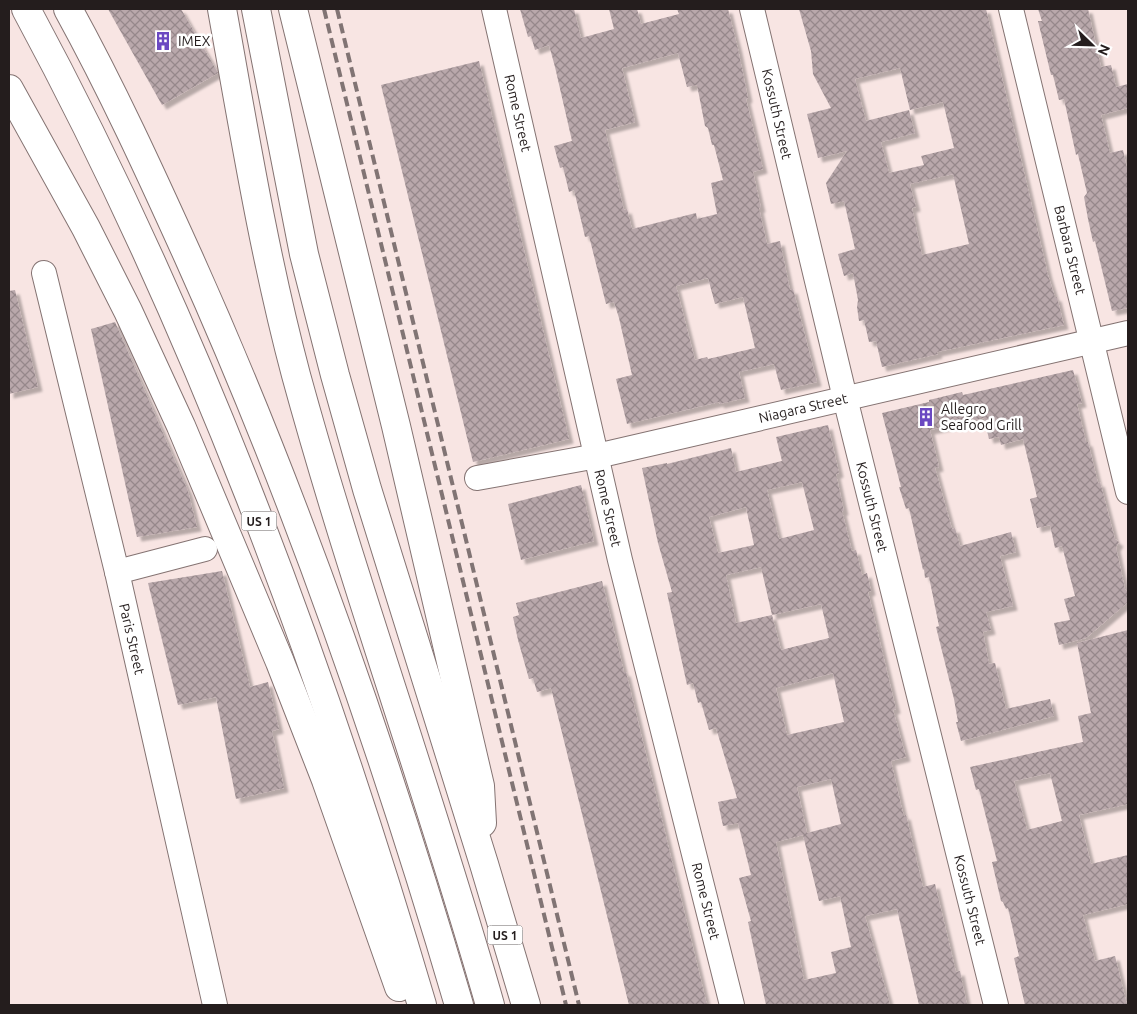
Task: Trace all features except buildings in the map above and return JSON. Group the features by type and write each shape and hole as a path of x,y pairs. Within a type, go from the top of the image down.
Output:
{"highway":[{"name":"US 1","path":"26,9 79,109 144,247 206,388 263,531 342,746 389,893 422,1005"},
{"path":"68,9 144,162 206,295 293,508 376,737 424,885 459,1005"},
{"path":"222,9 268,257 288,342 318,450 423,782 490,1005"},
{"name":"US 1","path":"256,9 304,254 330,359 356,451 526,1005"},
{"path":"293,9 394,417 480,786 484,864"},
{"path":"9,89 36,135 128,310 181,426 280,662 322,771 406,1005"}],"street":[{"name":"Rome Street","path":"494,9 622,570 732,1005"},
{"name":"Kossuth Street","path":"752,9 845,398 996,1005"},
{"name":"Barbara Street","path":"1011,9 1128,492"},
{"name":"Paris Street","path":"44,273 117,572 215,1005"},
{"name":"Niagara Street","path":"476,478 597,456 1128,332"},
{"path":"117,572 205,549"}],"railway":[{"path":"324,9 566,1005"},
{"path":"337,9 579,1005"}],"place":[{"name":"IMEX","path":"163,41"},
{"name":"Allegro Seafood Grill","path":"926,417"}]}
